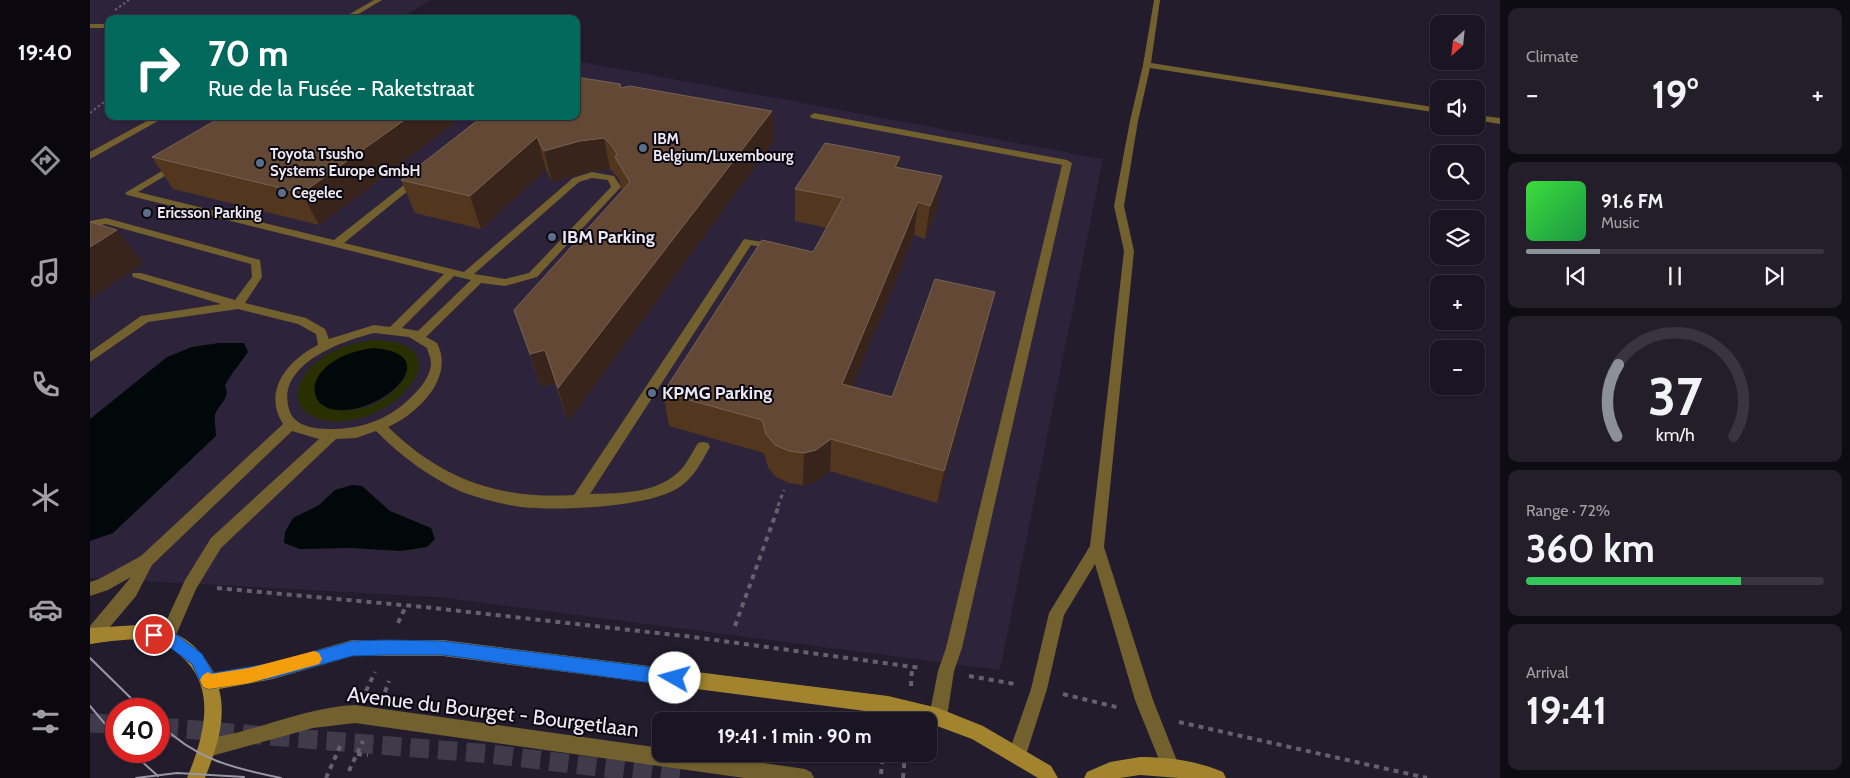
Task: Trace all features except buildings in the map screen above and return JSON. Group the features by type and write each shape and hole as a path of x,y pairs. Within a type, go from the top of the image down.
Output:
{"street":[{"path":"91,636 140,633 167,637 197,659 209,682 214,716 208,748 196,778"},
{"path":"209,682 273,671 352,648 443,648 888,705 938,717 977,732 1045,772 1049,778"},
{"path":"1093,778 1130,766 1170,766 1217,778"}],"lane":[{"path":"351,15 379,0"},
{"path":"1157,0 1147,65 1134,120 1119,206 1129,251 1097,547 1144,700 1170,766"},
{"path":"90,26 105,26"},
{"path":"1147,65 1430,110"},
{"path":"814,116 1067,163 971,577 954,648 946,671 938,717"},
{"path":"1485,118 1500,121"},
{"path":"90,156 156,120"},
{"path":"187,160 130,193 337,243 479,280 505,283 532,275 616,186 611,178 592,175 576,180 466,276"},
{"path":"337,243 425,173"},
{"path":"90,224 106,221 256,262 257,277 238,305 145,319 90,358"},
{"path":"578,501 748,241 791,250"},
{"path":"394,329 451,273"},
{"path":"137,275 238,305 302,321 321,332 324,346"},
{"path":"420,336 479,280"},
{"path":"374,329 394,329 420,336 432,345 437,358 437,373 429,389 398,417 379,426 346,434 331,435 308,432 291,424 282,410 281,393 289,376 304,360 324,346 354,333 374,329"},
{"path":"90,589 103,585 146,561 291,424"},
{"path":"379,426 412,458 450,481 471,489 529,503 554,503 652,494 666,488 686,473 703,447"},
{"path":"167,637 190,585 216,543 331,435"},
{"path":"1018,755 1039,688 1057,613 1097,547"},
{"path":"91,636 123,599 143,572 146,561"},
{"name":"Avenue du Bourget - Bourgetlaan","path":"208,748 246,740 314,718 333,714 355,714 528,737 805,778"}],"path":[{"path":"90,114 105,101"},
{"path":"735,626 784,490"},
{"path":"190,585 424,607 693,637"},
{"path":"383,696 389,682"},
{"path":"349,771 365,736"},
{"path":"357,754 368,755"},
{"path":"881,774 883,762"},
{"path":"902,778 904,762"}],"shaded area":[{"path":"90,0 431,0 406,15 105,15 105,120 580,120 580,62 1103,159 1000,670 438,597 90,578"},
{"path":"219,343 244,343 248,352 225,386 225,398 215,415 216,436 113,533 90,541 90,419 167,357 192,347"},
{"path":"374,348 394,352 405,360 407,369 402,380 392,391 379,400 363,407 334,410 325,407 315,395 317,379 322,371 331,363 346,355"},
{"path":"352,485 362,486 390,511 431,528 435,539 427,547 401,551 351,548 300,549 284,543 285,532 293,518 319,505 335,490"}],"green space":[{"path":"371,340 400,344 415,354 419,368 412,384 397,399 377,412 354,420 329,421 316,418 307,413 301,407 298,399 298,390 307,372 315,363 328,354","holes":["320,374 405,377 395,389 376,403 354,410 331,409 322,405 316,398 315,388"]}],"tunnel":[{"path":"90,723 105,724"},
{"path":"170,728 490,754 688,778"}],"tram line":[{"path":"90,658 131,698"},
{"path":"90,706 105,724"},
{"path":"170,732 186,745 215,760 230,766 281,778"},
{"path":"143,763 157,775"},
{"path":"157,775 177,773 244,777"},
{"path":"136,778 157,775"}],"slow traffic":[{"path":"208,680 209,682 249,676 314,659"}],"place":[{"name":"IBM Belgium/Luxembourg","path":"643,148"},
{"name":"Toyota Tsusho Systems Europe GmbH","path":"260,163"},
{"name":"Cegelec","path":"282,193"},
{"name":"Ericsson Parking","path":"147,213"},
{"name":"IBM Parking","path":"552,237"},
{"name":"KPMG Parking","path":"652,393"}],"route":[{"path":"154,635 167,637 197,659 209,682 273,671 352,648 443,648 675,678"}]}
